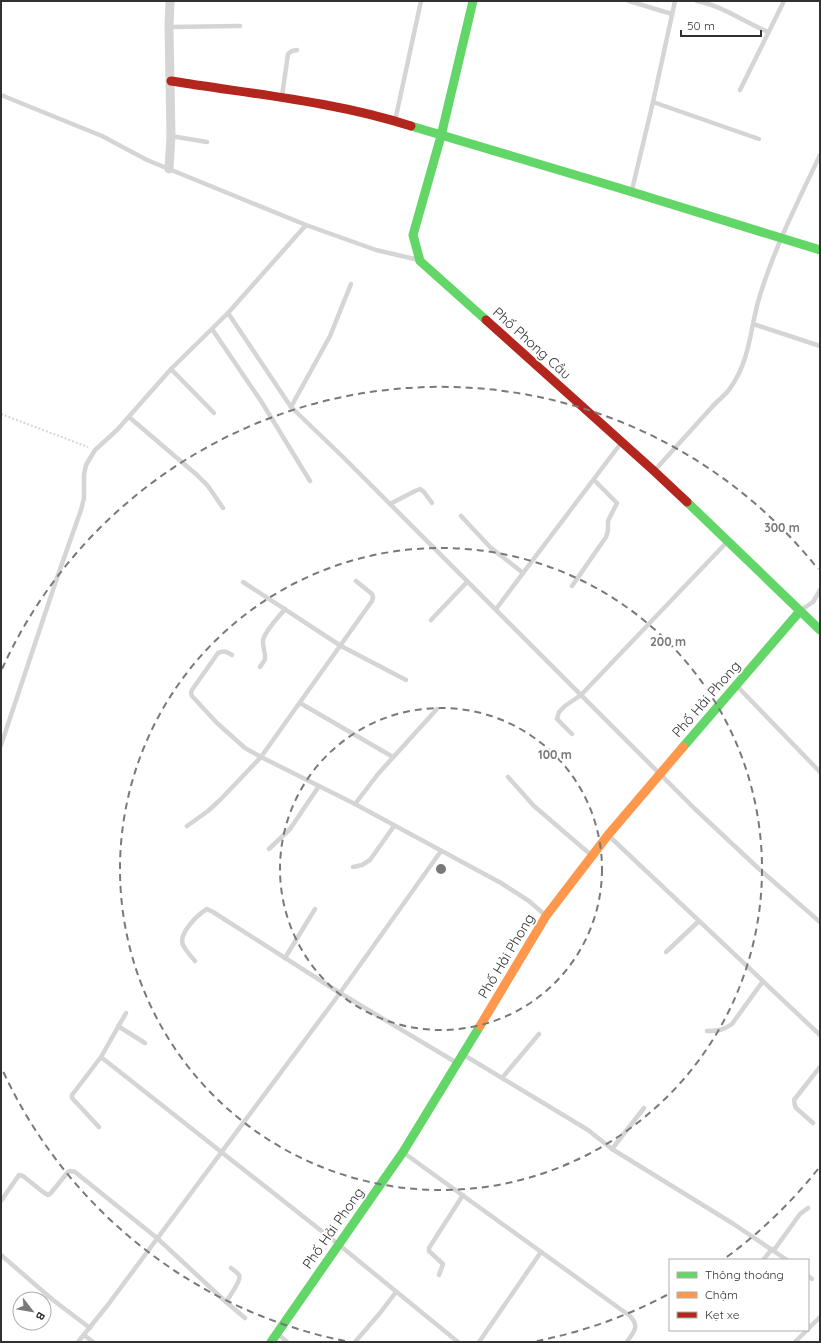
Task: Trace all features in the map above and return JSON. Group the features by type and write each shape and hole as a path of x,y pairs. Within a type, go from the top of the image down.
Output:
{"street":[{"path":"169,169 171,136 170,1"},
{"path":"420,261 413,235 441,136 473,1"},
{"path":"171,81 333,106 395,121 820,250"},
{"name":"Phố Phong Cầu","path":"420,261 654,471 820,630"},
{"name":"Phố Hải Phong","path":"272,1342 338,1244 403,1152 548,913 608,835 660,773 737,686 800,610"}],"lane":[{"path":"395,121 421,1"},
{"path":"629,1 672,14"},
{"path":"632,192 675,1"},
{"path":"698,1 718,7 755,27 768,32"},
{"path":"740,90 784,1"},
{"path":"169,27 240,26"},
{"path":"282,97 288,54 297,50"},
{"path":"1,95 102,136 147,160 306,225 376,250 420,261"},
{"path":"653,102 759,139"},
{"path":"171,136 207,142"},
{"path":"654,471 730,388 739,373 748,353 760,296 781,238 820,155"},
{"path":"1,745 55,582 81,510 84,498 84,475 86,465 94,450 117,430 171,369 212,330 306,225"},
{"path":"291,407 330,336 351,284"},
{"path":"228,313 291,407 496,609 695,809 758,868 820,922"},
{"path":"753,324 820,346"},
{"path":"212,330 261,400 310,480"},
{"path":"171,369 214,413"},
{"path":"129,417 197,475 208,486 223,508"},
{"path":"496,609 622,442"},
{"path":"572,586 606,537 608,531 608,521 617,503 594,480"},
{"path":"390,504 415,491 420,490 424,492 432,503"},
{"path":"460,516 490,547 523,574"},
{"path":"572,734 557,719 559,712 581,695 727,542"},
{"path":"187,826 208,811 261,757 372,601 372,594 356,581"},
{"path":"243,582 340,646 406,680"},
{"path":"431,620 467,582"},
{"path":"800,610 813,602 820,590"},
{"path":"260,667 265,659 263,639 285,609"},
{"path":"232,655 225,651 218,653 191,693 206,712 245,748 355,804 501,883 548,913"},
{"path":"737,686 820,772"},
{"path":"300,703 393,757"},
{"path":"355,804 393,757 437,709"},
{"path":"508,777 534,806 593,856"},
{"path":"269,849 290,829 319,786"},
{"path":"353,867 362,865 370,860 394,826"},
{"path":"608,835 820,1035"},
{"path":"78,1342 340,993 441,851"},
{"path":"195,961 183,945 183,934 198,916 207,909 340,993 457,1063"},
{"path":"285,958 315,909"},
{"path":"666,952 699,921"},
{"path":"707,1031 726,1029 732,1024 763,981"},
{"path":"99,1127 72,1098 72,1095 101,1057 126,1013"},
{"path":"118,1026 145,1043"},
{"path":"502,1078 539,1034"},
{"path":"463,1055 588,1130 612,1148 786,1259"},
{"path":"101,1057 338,1244 458,1342"},
{"path":"813,1123 794,1106 794,1100 820,1067"},
{"path":"612,1148 644,1108"},
{"path":"403,1152 630,1316 636,1326 627,1342"},
{"path":"1,1201 19,1175 23,1176 48,1195 68,1172 73,1171 157,1238 226,1302 246,1318"},
{"path":"439,1275 443,1264 429,1251 429,1248 464,1195"},
{"path":"764,1259 773,1250 800,1214 808,1208"},
{"path":"479,1342 541,1252"},
{"path":"1,1255 53,1300 90,1328"},
{"path":"226,1302 240,1278 239,1274 231,1268"},
{"path":"355,1342 396,1292"},
{"path":"809,1329 820,1317"},
{"path":"795,1342 807,1331"},
{"path":"277,1334 287,1342"},
{"path":"84,1335 93,1342"}],"path":[{"path":"1,414 51,432 94,450"}],"traffic: fast":[{"path":"473,1 441,136 413,235 420,261 486,320"},
{"path":"411,126 820,250"},
{"path":"687,502 820,630"},
{"path":"683,747 800,611"},
{"path":"271,1342 403,1152 480,1026"}],"traffic: slow":[{"path":"480,1026 546,916 608,835 683,747"}],"traffic: jam":[{"path":"171,81 322,104 382,117 411,126"},
{"path":"486,320 687,502"}]}
